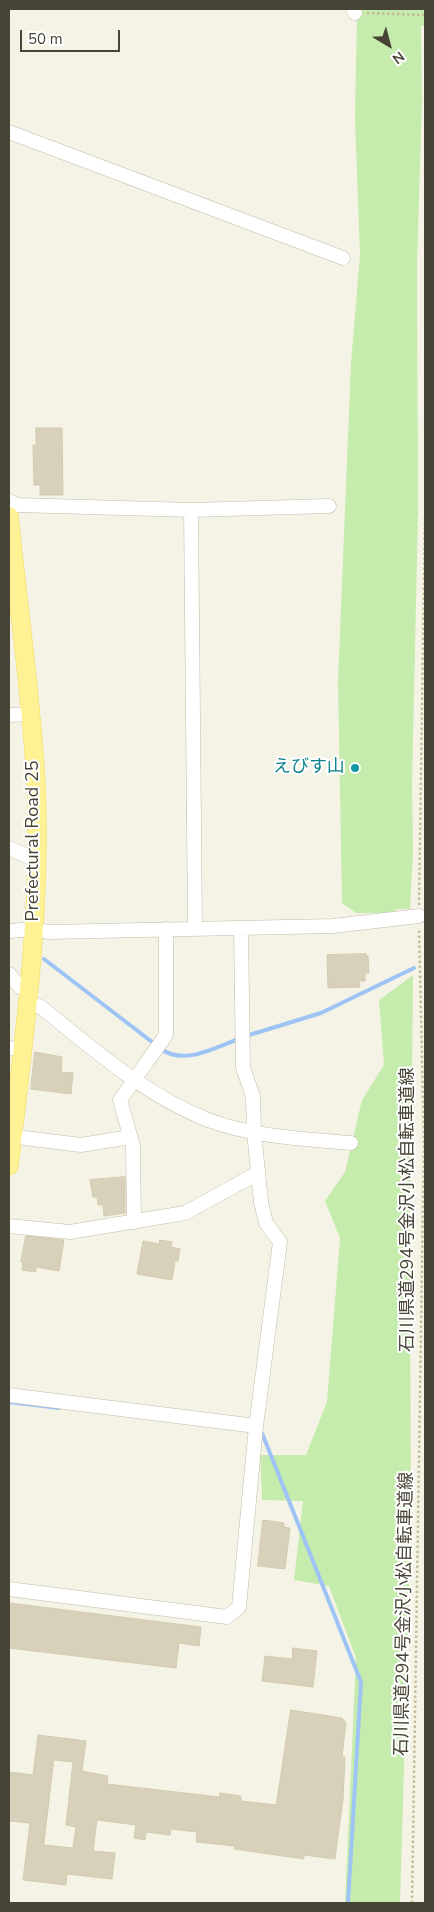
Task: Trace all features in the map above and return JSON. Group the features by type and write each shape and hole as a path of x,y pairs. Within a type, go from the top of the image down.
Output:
{"main road":[{"name":"Prefectural Road 25","path":"9,516 36,783 34,929 29,997 16,1049 9,1166"}],"street":[{"path":"9,132 343,258"},
{"path":"9,502 17,505 191,510 329,506"},
{"path":"191,510 195,928"},
{"path":"9,715 30,714"},
{"path":"9,848 36,860"},
{"path":"9,931 34,929 48,932 333,926 419,916"},
{"path":"9,1589 227,1617 239,1607 256,1426 280,1242 266,1223 261,1202 254,1132 253,1096 242,1068 241,928"},
{"path":"134,1222 133,1146 120,1100 166,1035 166,929"},
{"path":"9,974 29,997 41,1007 99,1054 160,1097 209,1120 274,1137 351,1143"},
{"path":"10,1136 81,1146 130,1136"},
{"path":"9,1226 70,1232 185,1214 258,1173"},
{"path":"9,1395 256,1426"}],"path":[{"path":"354,11 425,15"},
{"name":"石川県道294号金沢小松自転車道線","path":"412,1903 424,1142 419,916 425,516"}],"green space":[{"path":"357,9 425,9 425,26 421,26 422,100 417,265 418,514 412,784 413,853 410,909 398,909 386,916 378,913 356,913 342,903 338,681 351,363 360,255 355,119"},
{"path":"413,975 410,1261 411,1533 400,1903 345,1903 356,1658 329,1586 294,1580 303,1501 262,1500 260,1455 306,1455 327,1402 340,1238 325,1201 345,1172 362,1100 384,1065 379,1000"}],"building":[{"path":"36,428 62,428 63,495 40,495 40,485 34,485 33,445 36,445"},
{"path":"366,954 368,956 369,973 365,973 365,981 359,981 360,987 328,988 327,955"},
{"path":"35,1052 62,1057 61,1072 73,1073 71,1094 31,1089"},
{"path":"125,1177 125,1213 104,1216 103,1205 98,1205 97,1197 93,1197 90,1180"},
{"path":"26,1236 64,1240 59,1271 36,1267 36,1272 22,1270 23,1262 21,1262"},
{"path":"160,1240 172,1242 171,1247 180,1249 178,1261 175,1261 172,1280 137,1274 143,1241 159,1244"},
{"path":"263,1520 284,1523 284,1527 290,1528 285,1569 258,1566"},
{"path":"9,1603 201,1627 199,1646 179,1643 176,1668 9,1648"},
{"path":"293,1648 317,1651 313,1687 262,1681 265,1656 292,1659"},
{"path":"291,1710 342,1718 346,1723 342,1757 345,1757 343,1799 335,1859 304,1855 304,1859 234,1849 235,1846 196,1842 197,1832 171,1829 170,1835 146,1832 145,1840 134,1838 136,1825 97,1820 93,1851 115,1853 112,1879 67,1874 66,1885 23,1880 30,1823 9,1821 9,1772 33,1775 38,1735 86,1741 82,1771 108,1776 107,1784 219,1797 220,1793 241,1796 241,1801 276,1805","holes":["54,1760 73,1762 66,1825 76,1827 73,1848 44,1845"]}],"waterway":[{"path":"44,959 156,1045"},
{"path":"246,1036 321,1013 414,968"},
{"path":"161,1049 170,1054 190,1055 239,1039"},
{"path":"9,1402 59,1408"},
{"path":"262,1433 361,1682 348,1903"}],"place":[{"name":"えびす山","path":"355,768"}]}
